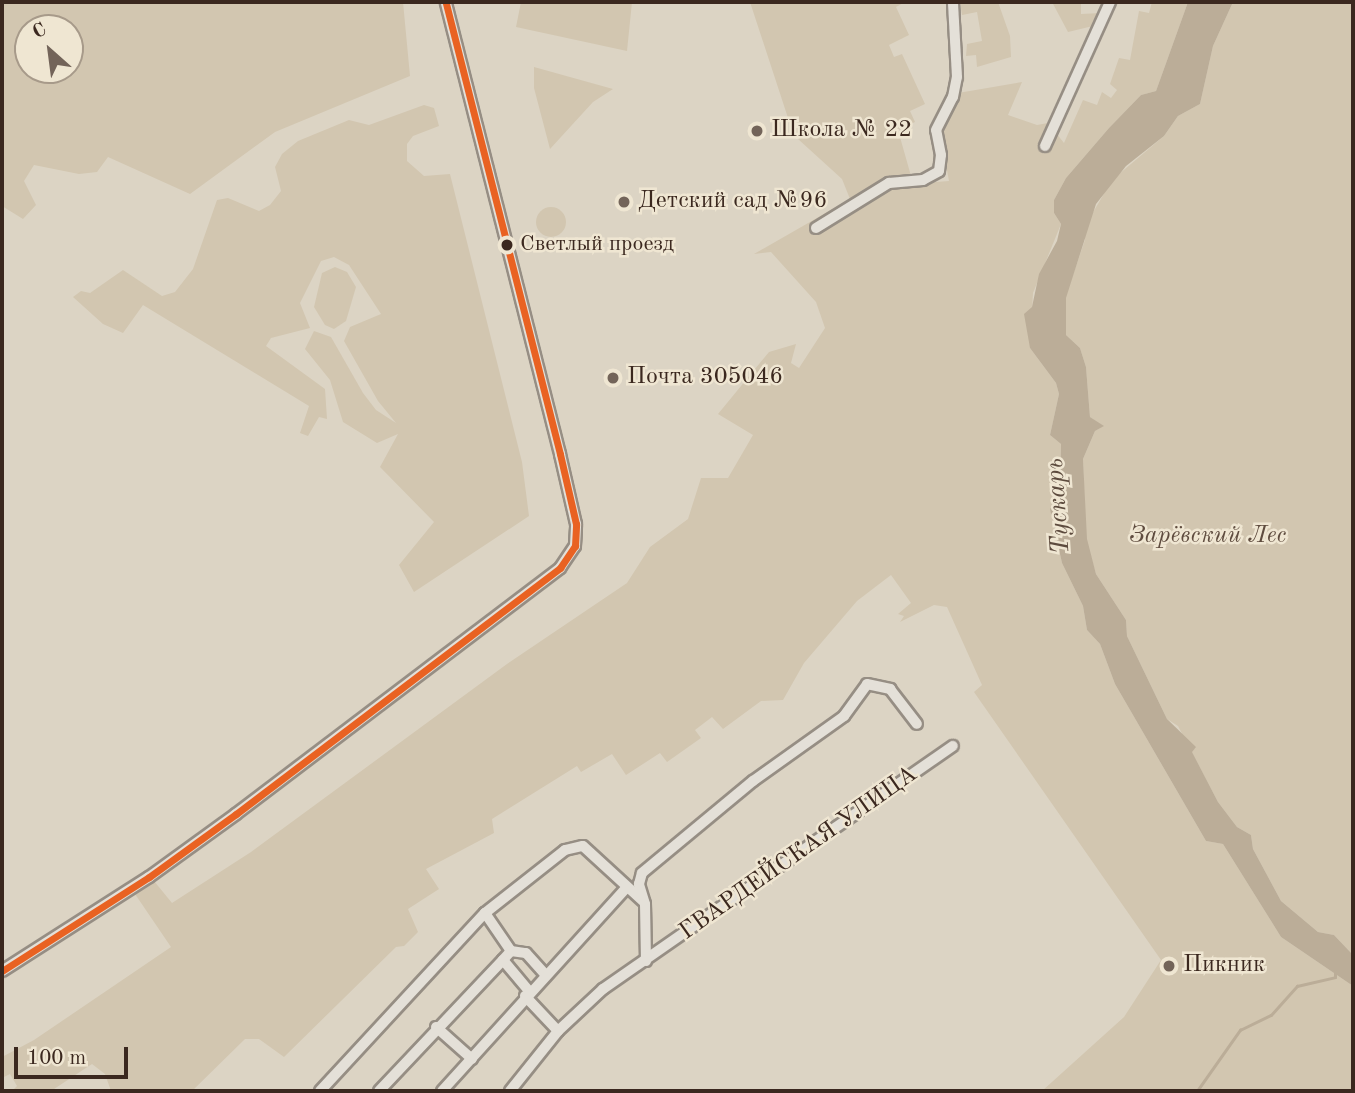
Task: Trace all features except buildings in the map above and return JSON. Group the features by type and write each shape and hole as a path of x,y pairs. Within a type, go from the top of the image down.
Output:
{"street":[{"path":"2,971 149,877 236,814 560,568 575,546 576,524 560,454 446,2"},
{"path":"817,228 872,191 889,183 923,180 939,171 942,155 936,130 953,97 957,77 953,2"},
{"path":"1045,146 1110,2"},
{"path":"646,961 646,904 639,884 642,873 753,781 844,716 867,684 890,689 917,724"},
{"name":"ГВАРДЕЙСКАЯ УЛИЦА","path":"510,1091 558,1031 603,989 953,746"},
{"path":"320,1091 485,913 573,846 583,846 646,904"},
{"path":"442,1091 545,974 627,887"},
{"path":"485,913 527,994 558,1031"},
{"path":"379,1091 436,1027 507,955 526,953 545,974"},
{"path":"436,1027 472,1059"}],"green space":[{"path":"2,2 403,2 410,76 275,132 190,194 108,157 97,172 79,174 34,165 24,181 36,205 23,219 2,206"},
{"path":"521,2 632,2 627,51 516,27"},
{"path":"750,2 905,2 896,7 909,35 889,45 894,57 902,54 925,104 910,111 915,122 898,130 911,176 887,180 855,198 897,185 949,181 939,128 958,93 1022,82 1008,115 1037,125 1048,123 1064,143 1083,100 1097,105 1102,92 1111,98 1117,90 1110,84 1119,58 1130,60 1139,11 1149,13 1152,2 1188,2 1156,91 1141,95 1109,128 1066,178 1054,200 1054,213 1061,224 1033,293 1030,348 1056,383 1059,394 1050,435 1061,444 1060,496 1051,509 1062,563 1083,606 1087,630 1100,644 1115,684 1206,841 1223,844 1281,937 1353,986 1353,1091 1042,1091 1124,1017 1161,960 974,692 982,685 947,607 934,605 900,622 904,616 898,614 911,603 891,575 857,601 804,663 783,700 761,701 723,729 712,717 695,730 701,738 667,762 660,753 626,775 612,754 581,772 577,766 492,819 494,833 426,869 439,889 408,909 418,932 404,946 396,947 284,1057 259,1039 245,1039 192,1091 111,1091 105,1074 92,1064 51,1091 12,1091 17,1086 10,1074 2,1078 2,1057 34,1040 171,947 135,894 154,881 172,903 251,852 507,664 627,583 650,547 688,519 701,478 728,478 753,435 718,414 769,352 796,344 791,363 799,368 825,328 816,302 771,252 754,254 850,199 842,179 798,139 789,121"},
{"path":"960,2 998,2 1010,36 1011,57 977,67 976,55 966,56 967,44 982,41 977,12 962,15"},
{"path":"1052,2 1081,2 1081,14 1101,13 1097,25 1068,32"},
{"name":"Зарёвский Лес","path":"1233,2 1353,2 1353,955 1334,935 1318,932 1281,901 1253,849 1251,835 1237,827 1218,802 1178,726 1167,719 1127,636 1126,620 1096,574 1086,539 1083,459 1095,431 1103,426 1090,417 1086,367 1080,348 1066,335 1065,298 1085,240 1085,226 1112,180 1164,136 1178,116 1200,104 1213,46"},
{"path":"534,67 613,89 593,102 550,149 534,88"},
{"path":"424,105 434,108 439,126 413,136 407,144 407,161 424,176 450,174 522,462 529,516 414,592 399,565 434,522 380,467 398,434 377,443 343,422 330,380 305,349 314,331 331,337 363,393 376,410 396,423 378,401 344,341 350,327 381,314 349,265 334,257 321,261 300,303 310,328 271,338 266,346 325,389 327,419 319,417 308,436 300,433 309,406 143,305 123,333 103,324 73,297 81,291 90,293 123,270 162,296 175,292 193,269 217,200 228,198 259,211 270,205 281,191 275,167 282,154 298,141 349,120 369,125"},
{"path":"551,207 557,208 565,216 565,228 557,236 551,237 545,236 537,228 536,222 537,216 545,208"},
{"path":"335,267 347,272 356,287 346,321 334,329 325,325 314,307 322,273"}],"water":[{"name":"Тускарь","path":"1188,2 1233,2 1213,46 1200,104 1178,116 1164,136 1126,166 1096,204 1066,298 1066,335 1080,348 1086,367 1090,417 1104,426 1095,431 1083,459 1087,539 1096,574 1126,620 1127,636 1167,719 1196,747 1192,752 1218,802 1237,827 1251,835 1253,849 1281,901 1318,932 1334,935 1353,955 1353,986 1281,937 1223,844 1206,841 1115,684 1100,644 1087,630 1083,606 1062,563 1050,509 1060,496 1061,444 1050,435 1059,394 1056,383 1030,348 1024,314 1032,307 1039,274 1057,241 1061,224 1054,213 1054,200 1066,178 1109,128 1141,95 1156,91"}],"waterway":[{"path":"1197,1091 1240,1030 1271,1015 1297,986 1335,977 1335,972"}],"transit line":[{"path":"2,971 149,877 236,814 560,568 575,546 576,524 560,454 446,2"}],"place":[{"name":"Школа № 22","path":"757,131"},
{"name":"Детский сад №96","path":"624,202"},
{"name":"Светлый проезд","path":"507,245"},
{"name":"Почта 305046","path":"613,378"},
{"name":"Пикник","path":"1169,966"}]}
